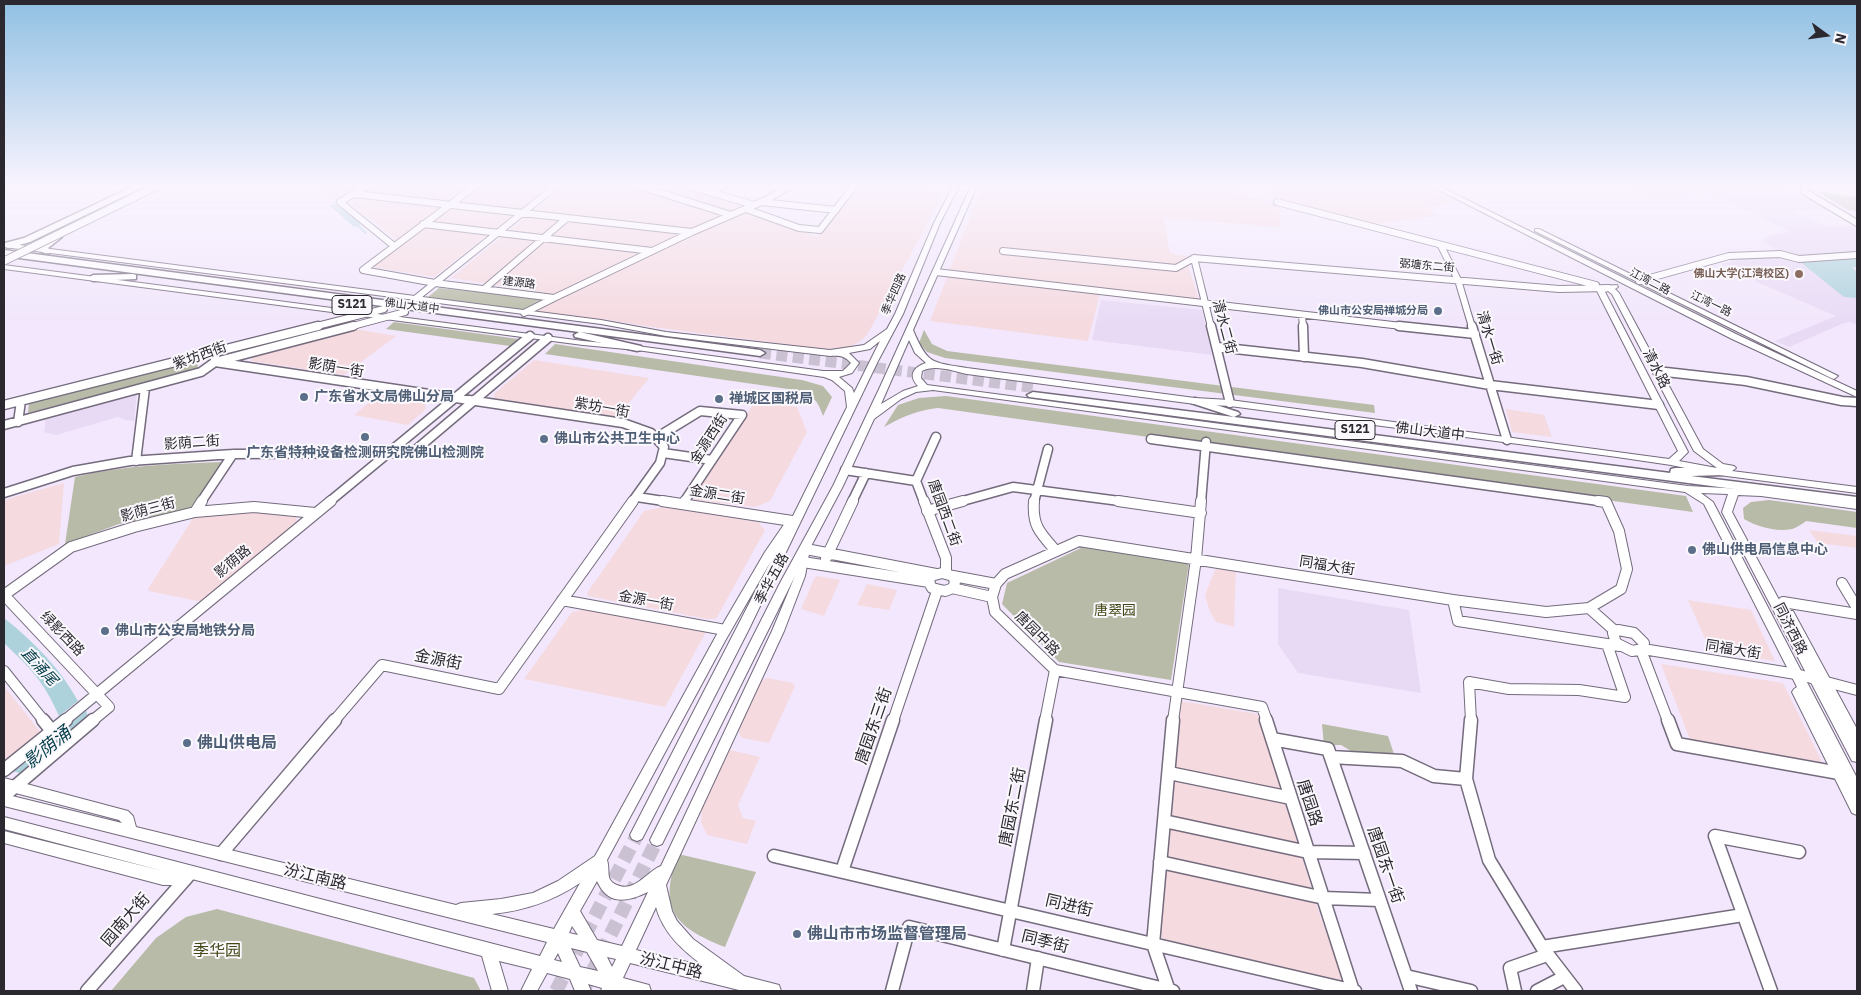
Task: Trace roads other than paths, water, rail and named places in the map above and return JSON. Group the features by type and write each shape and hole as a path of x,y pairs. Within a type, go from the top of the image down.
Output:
{"highway":[{"path":"5,250 43,232"},
{"path":"47,251 42,248 51,240 67,232"},
{"name":"佛山大道中","path":"5,250 130,273 385,313 405,312 575,331"},
{"path":"99,258 130,273"},
{"name":"佛山大道中","path":"4,265 130,273 759,355"},
{"path":"93,278 130,273"},
{"path":"575,331 666,334"},
{"path":"575,331 637,348"},
{"name":"佛山大道中","path":"1035,392 1233,413 1672,467 1822,494"},
{"path":"1195,401 1233,413"},
{"path":"1199,424 1233,413"},
{"name":"佛山大道中","path":"1233,413 1631,473 1822,494"},
{"path":"1672,467 1719,472"},
{"path":"1631,473 1688,489"},
{"name":"S121","path":"1822,494 1857,496"},
{"name":"S121","path":"1822,494 1857,501"}],"main road":[{"path":"5,250 44,232"},
{"path":"4,265 67,232"},
{"name":"季华四路","path":"891,330 933,232"},
{"path":"939,365 922,358 917,353 910,331 953,232"},
{"name":"江湾二路","path":"1525,232 1735,338 1857,394"},
{"name":"江湾一路","path":"1541,232 1857,387"},
{"path":"5,250 47,251 601,322 666,334 812,351 841,352 867,347 891,330"},
{"name":"佛山大道中","path":"4,265 365,314 385,313 530,336 637,348 823,374"},
{"name":"弼塘东二街","path":"1609,288 1639,281"},
{"path":"1609,288 1615,293 1700,451 1707,458 1720,466 1857,486"},
{"name":"清水路","path":"1609,288 1601,291 1683,452 1672,467"},
{"name":"季华五路","path":"637,835 891,330"},
{"name":"季华五路","path":"657,840 785,583 806,549 910,331"},
{"path":"1622,331 1636,332"},
{"path":"823,374 844,374 853,368 853,360 841,352"},
{"path":"924,387 916,377 918,370 925,366 939,365 1195,401"},
{"path":"1641,369 1657,371"},
{"path":"823,374 835,378 849,390 851,407"},
{"path":"869,419 892,400 924,387 1688,489 1804,499 1857,508"},
{"path":"1659,405 1677,407"},
{"path":"1233,413 1507,440 1672,467"},
{"path":"1719,472 1822,494 1857,508"},
{"path":"1739,475 1764,473"},
{"path":"1688,489 1708,502 1857,809"},
{"path":"1804,499 1822,494 1857,490"},
{"path":"1734,492 1727,512 1738,519 1820,679 1857,741"},
{"path":"529,991 725,630 768,555 806,502"},
{"path":"1710,508 1708,514 1734,566 1745,580"},
{"name":"同济西路","path":"1727,512 1820,679 1857,758"},
{"path":"611,987 778,631 800,576 806,549"},
{"name":"同济西路","path":"1792,674 1857,791"},
{"path":"9,785 123,815 128,820 130,831"},
{"name":"汾江南路","path":"4,800 627,955"},
{"name":"汾江南路","path":"4,823 544,964"},
{"path":"4,837 163,878 172,878 191,872"},
{"path":"601,858 600,873 602,882 606,887 614,891 623,892 636,892 648,886 668,863"},
{"path":"452,911 501,907 532,901 567,886 601,858"},
{"path":"659,884 666,915 676,931 700,954 743,983"},
{"path":"572,911 611,987"},
{"path":"558,937 583,991"},
{"path":"488,950 500,991"},
{"name":"汾江中路","path":"627,955 773,991"},
{"path":"544,964 611,987 643,991"}],"street":[{"path":"377,232 394,246"},
{"name":"建源路","path":"412,232 363,270 435,283 554,298"},
{"path":"492,232 652,251"},
{"path":"484,289 550,232"},
{"path":"524,313 691,232"},
{"path":"1390,232 1609,288"},
{"path":"415,299 497,233"},
{"name":"清水一街","path":"1441,246 1458,280 1507,440"},
{"path":"1003,251 1176,268 1194,258"},
{"path":"1639,281 1729,256 1780,254 1799,260 1857,254"},
{"name":"弼塘东二街","path":"1194,258 1559,290 1609,288"},
{"name":"清水二街","path":"1194,258 1233,413"},
{"path":"936,272 1475,334"},
{"name":"紫坊西街","path":"4,425 201,372 215,362 385,313"},
{"name":"紫坊西街","path":"4,405 365,314"},
{"path":"1302,315 1304,356"},
{"name":"影荫路","path":"4,770 98,694 452,398 530,336"},
{"path":"387,452 412,453 548,338"},
{"path":"1217,347 1362,363 1490,384 1659,405"},
{"path":"215,352 215,362"},
{"name":"影荫一街","path":"215,362 472,401"},
{"path":"1657,371 1746,381 1842,401 1857,402"},
{"path":"136,461 145,388"},
{"path":"18,422 21,401"},
{"name":"紫坊一街","path":"472,401 623,423 651,433 656,438"},
{"name":"金源西街","path":"656,438 700,411 742,415 683,504"},
{"name":"唐园西二街","path":"936,437 916,481 946,558 945,574 955,582 952,588"},
{"path":"637,497 660,463 664,447 656,438"},
{"path":"1151,439 1206,444 1606,502 1619,531 1627,569 1621,589 1589,608 1615,631 1634,632 1642,639 1645,646 1642,650 1678,744 1839,773"},
{"path":"1170,991 1153,944 1176,691 1196,560 1206,444"},
{"path":"1048,449 1037,489 1034,517 1036,527 1056,551"},
{"name":"影荫二街","path":"4,493 74,471 136,461 233,454 387,452"},
{"path":"662,453 712,460"},
{"path":"196,512 233,454"},
{"path":"845,470 916,481"},
{"path":"823,565 866,473"},
{"path":"927,511 1013,487 1201,513"},
{"name":"金源二街","path":"637,497 792,521"},
{"name":"金源街","path":"221,854 382,665 499,689 637,497"},
{"name":"影荫三街","path":"4,595 71,547 134,527 196,512 254,507 315,513"},
{"path":"803,562 933,586 945,591 952,588 992,597 996,584 1005,574 1079,541 1196,560"},
{"path":"806,549 996,584"},
{"name":"同福大街","path":"1196,560 1454,600 1546,612 1589,608"},
{"path":"933,586 932,576 945,574"},
{"path":"1842,583 1853,595 1857,608"},
{"name":"唐园东三街","path":"842,871 933,586"},
{"name":"绿影西路","path":"4,595 98,694"},
{"name":"唐园中路","path":"992,597 996,612 1055,670 1176,691"},
{"name":"金源一街","path":"562,600 725,630"},
{"name":"同福大街","path":"1454,600 1458,620 1620,646 1632,651 1642,650 1792,674 1820,679 1857,690"},
{"path":"1782,602 1857,614"},
{"path":"1615,631 1612,636 1620,646"},
{"path":"1576,991 1545,951 1511,900 1489,860 1466,779 1471,721 1469,682 1509,689 1580,690 1625,696 1607,644"},
{"name":"唐园东二街","path":"1003,950 1055,670"},
{"path":"4,671 52,731"},
{"name":"唐园路","path":"1176,691 1262,707 1354,991"},
{"path":"4,796 9,785 109,707 98,694"},
{"path":"1272,739 1329,753 1402,761 1434,776 1466,779"},
{"name":"唐园东一街","path":"1329,753 1411,991"},
{"path":"1169,772 1291,798"},
{"path":"1164,821 1308,852 1364,853"},
{"path":"1771,991 1715,836 1799,852"},
{"name":"同进街","path":"774,856 1354,991"},
{"path":"1160,862 1324,898 1379,900"},
{"name":"园南大街","path":"87,991 191,872"},
{"path":"1515,991 1510,968 1545,951 1743,915"},
{"name":"同季街","path":"892,991 909,927 1170,991"},
{"path":"1033,991 1038,958"},
{"path":"1406,976 1471,991"},
{"path":"1537,991 1564,977"}],"water":[{"path":"1851,257 1857,260 1857,267 1852,267 1857,273 1857,298 1844,297 1799,261"},
{"name":"直涌尾","path":"4,618 25,636 54,666 78,701 59,716 36,676 4,643"},
{"name":"影荫涌","path":"86,710 88,717 23,774 13,771"}],"tunnel":[{"path":"760,353 1037,388"},
{"path":"556,991 637,835"},
{"path":"583,991 657,840"}],"place":[{"name":"佛山大学(江湾校区)","path":"1799,274"},
{"name":"佛山市公安局禅城分局","path":"1438,311"},
{"name":"广东省水文局佛山分局","path":"304,397"},
{"name":"禅城区国税局","path":"719,399"},
{"name":"广东省特种设备检测研究院佛山检测院","path":"365,437"},
{"name":"佛山市公共卫生中心","path":"544,439"},
{"name":"佛山供电局信息中心","path":"1692,550"},
{"name":"佛山市公安局地铁分局","path":"105,631"},
{"name":"佛山供电局","path":"187,743"},
{"name":"佛山市市场监督管理局","path":"797,934"}],"park label":[{"name":"唐翠园","path":"1115,611"},
{"name":"季华园","path":"217,951"}]}
